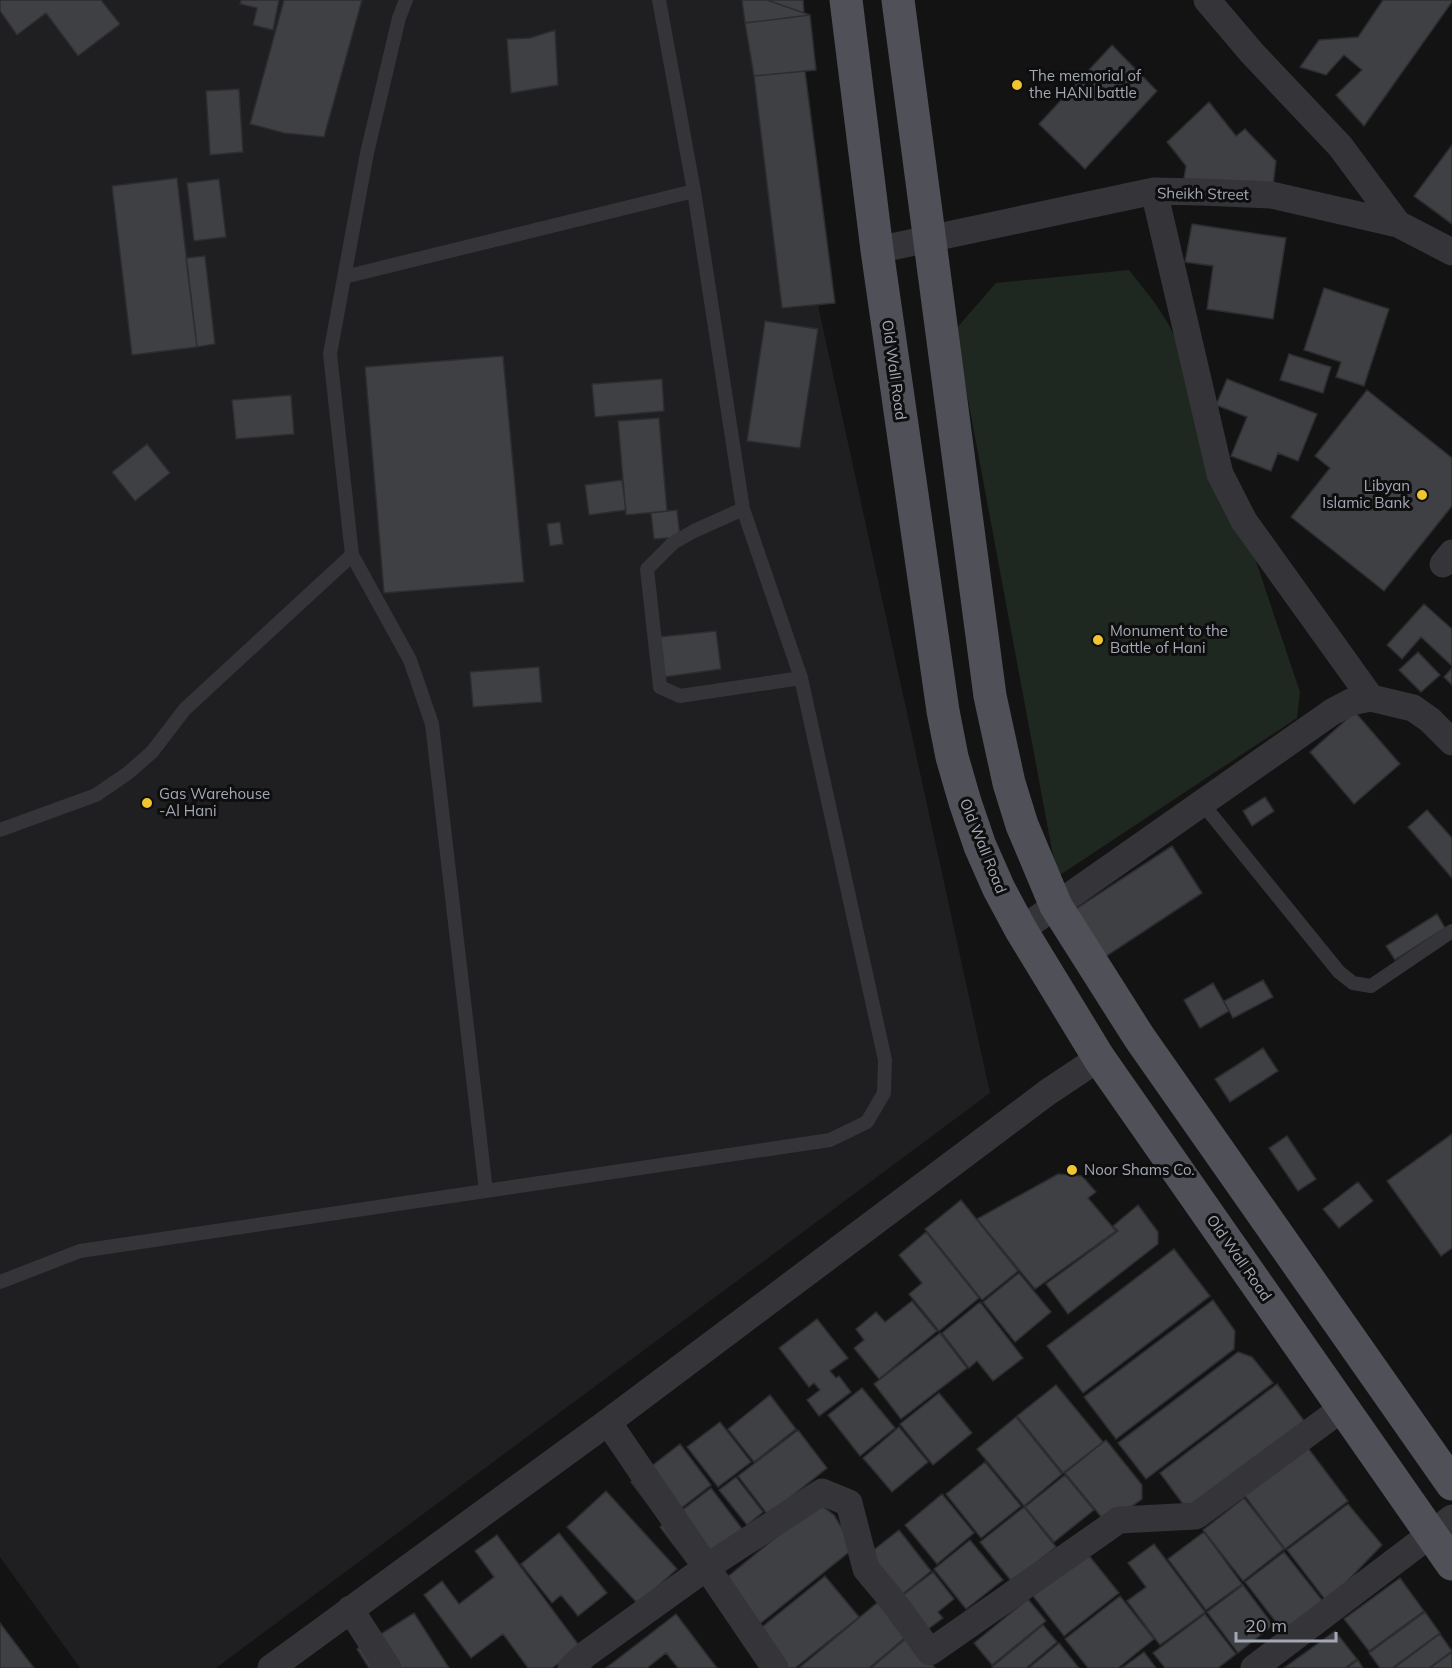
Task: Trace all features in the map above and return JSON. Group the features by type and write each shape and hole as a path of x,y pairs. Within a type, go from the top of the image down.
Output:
{"main road":[{"name":"Old Wall Road","path":"846,0 877,250 941,699 952,757 980,846 1021,930 1100,1058 1344,1407 1441,1526 1452,1564"},
{"path":"898,0 990,696 1009,783 1030,846 1056,906 1139,1037 1452,1484"}],"street":[{"path":"1208,0 1252,53 1340,146 1398,224"},
{"name":"Sheikh Street","path":"877,250 1154,191 1271,195 1398,224 1452,252"},
{"path":"1154,191 1220,474 1244,521 1371,698"},
{"path":"1021,930 1332,712 1351,702 1371,698 1413,708 1430,720 1452,742"},
{"path":"271,1668 608,1422 1048,1092 1100,1058"},
{"path":"583,1663 707,1568 822,1492 849,1503 867,1569 930,1652 1119,1520 1196,1516 1344,1407"},
{"path":"608,1422 775,1668"},
{"path":"1254,1668 1441,1526"},
{"path":"350,1609 388,1668"}],"lane":[{"path":"406,0 399,18 367,153 330,354 352,555 410,660 432,724 486,1191"},
{"path":"0,1282 80,1251 830,1140 867,1122 884,1092 885,1060 801,678 743,509 694,191 659,0"},
{"path":"344,277 694,191"},
{"path":"743,509 673,543 647,569 660,687 680,696 801,678"},
{"path":"0,830 96,795 128,773 152,752 185,709 352,555"},
{"path":"1202,804 1340,972 1353,983 1371,987 1452,932"}],"shaded area":[{"path":"0,0 798,0 819,310 990,1093 216,1668 80,1668 0,1557"},
{"path":"1129,270 1169,325 1199,392 1300,692 1297,718 1057,877 955,330 996,283"}],"building":[{"path":"0,0 101,0 120,24 78,56 46,13 17,35 0,11"},
{"path":"241,0 279,0 273,30 253,25 257,8 240,4"},
{"path":"284,0 362,0 324,137 284,133 250,124"},
{"path":"742,0 767,0 810,15 745,23"},
{"path":"767,0 803,0 804,13"},
{"path":"1383,0 1452,0 1452,2 1364,126 1336,95 1362,70 1344,55 1326,75 1300,67 1319,40 1358,37"},
{"path":"810,15 816,70 754,76 745,23"},
{"path":"555,30 558,85 511,93 507,39 530,38"},
{"path":"1112,45 1157,91 1085,169 1039,124"},
{"path":"805,71 835,303 782,308 754,76"},
{"path":"239,89 243,152 210,155 206,91"},
{"path":"1209,102 1236,136 1245,129 1276,161 1273,186 1183,184 1186,166 1167,142"},
{"path":"1452,145 1452,224 1414,196"},
{"path":"177,178 197,347 132,355 112,186"},
{"path":"219,179 226,237 194,241 187,183"},
{"path":"1192,224 1286,238 1273,319 1207,309 1213,266 1185,262"},
{"path":"205,256 215,344 197,347 186,258"},
{"path":"1324,288 1389,309 1364,386 1336,377 1341,362 1304,350"},
{"path":"765,321 818,329 800,448 747,441"},
{"path":"1289,354 1331,367 1323,393 1280,380"},
{"path":"503,356 524,582 384,593 365,367"},
{"path":"662,379 664,411 595,417 592,384"},
{"path":"1227,379 1317,414 1298,461 1278,453 1271,471 1231,456 1247,417 1216,405"},
{"path":"1367,390 1452,458 1452,506 1384,591 1291,517 1330,468 1315,456"},
{"path":"291,395 294,434 236,439 232,400"},
{"path":"659,418 667,511 626,515 618,421"},
{"path":"147,444 170,473 135,501 112,472"},
{"path":"622,480 626,510 589,515 585,485"},
{"path":"677,510 680,537 654,539 651,513"},
{"path":"560,522 563,544 550,546 547,524"},
{"path":"1424,604 1452,629 1452,666 1421,637 1402,659 1387,645"},
{"path":"716,631 721,669 664,677 659,637"},
{"path":"1418,652 1440,675 1421,692 1399,670"},
{"path":"539,667 542,702 473,707 470,672"},
{"path":"1452,668 1452,685 1444,677"},
{"path":"1355,712 1400,764 1354,804 1310,752"},
{"path":"1265,797 1274,811 1252,826 1243,811"},
{"path":"1427,810 1452,838 1452,878 1408,827"},
{"path":"1172,846 1202,893 1105,957 1074,910"},
{"path":"1437,914 1445,928 1395,960 1386,946"},
{"path":"1263,980 1273,997 1233,1018 1224,1001"},
{"path":"1213,983 1229,1011 1200,1028 1184,1000"},
{"path":"1263,1048 1278,1071 1230,1102 1215,1079"},
{"path":"1452,1134 1452,1248 1441,1256 1387,1181"},
{"path":"1287,1136 1316,1179 1298,1191 1269,1148"},
{"path":"1058,1174 1082,1176 1096,1192 1088,1198 1116,1231 1035,1289 977,1219"},
{"path":"1358,1182 1373,1201 1339,1228 1323,1209"},
{"path":"961,1200 1018,1271 982,1300 925,1229"},
{"path":"1138,1205 1158,1232 1158,1244 1068,1314 1046,1284 1118,1231 1113,1226"},
{"path":"926,1232 979,1298 939,1331 909,1294 922,1283 899,1255"},
{"path":"1174,1249 1210,1296 1083,1393 1047,1346"},
{"path":"1019,1273 1051,1312 1015,1342 983,1302"},
{"path":"1213,1300 1235,1331 1234,1349 1116,1439 1084,1397"},
{"path":"912,1301 937,1331 879,1379 854,1348 864,1340 856,1329 876,1312 885,1322"},
{"path":"980,1302 1023,1358 993,1381 977,1361 969,1368 942,1333"},
{"path":"817,1319 848,1358 830,1371 836,1378 839,1376 851,1392 819,1416 807,1400 820,1390 814,1383 809,1387 779,1348"},
{"path":"940,1333 967,1368 901,1419 874,1384"},
{"path":"1238,1352 1252,1357 1273,1383 1146,1479 1118,1443"},
{"path":"1277,1384 1305,1422 1188,1511 1160,1473"},
{"path":"1056,1385 1103,1442 1063,1473 1017,1416"},
{"path":"862,1388 895,1428 860,1456 828,1415"},
{"path":"939,1393 972,1433 933,1465 900,1424"},
{"path":"770,1395 796,1429 754,1462 728,1429"},
{"path":"1016,1417 1062,1474 1024,1506 977,1449"},
{"path":"720,1422 751,1462 718,1487 687,1447"},
{"path":"899,1427 928,1462 892,1492 863,1458"},
{"path":"798,1430 827,1468 768,1515 738,1476"},
{"path":"1106,1440 1142,1485 1142,1499 1107,1524 1065,1473"},
{"path":"680,1444 711,1485 662,1523 631,1482"},
{"path":"1305,1444 1348,1501 1285,1549 1242,1492"},
{"path":"985,1462 1021,1506 981,1538 946,1494"},
{"path":"1065,1475 1094,1510 1054,1542 1025,1507"},
{"path":"736,1477 763,1512 747,1525 719,1490"},
{"path":"711,1488 743,1530 692,1569 660,1527"},
{"path":"606,1491 677,1569 638,1604 567,1527"},
{"path":"942,1494 974,1533 937,1564 905,1525"},
{"path":"1244,1498 1284,1549 1243,1581 1203,1530"},
{"path":"818,1503 834,1515 854,1548 751,1631 715,1587"},
{"path":"1348,1504 1382,1545 1327,1602 1287,1550"},
{"path":"1024,1507 1056,1547 1012,1582 980,1542"},
{"path":"899,1530 931,1571 899,1597 866,1556"},
{"path":"1204,1532 1242,1584 1206,1610 1168,1559"},
{"path":"559,1533 607,1593 578,1616 561,1595 552,1603 521,1564"},
{"path":"497,1535 581,1648 552,1668 528,1668 503,1634 471,1658 424,1595 442,1581 459,1604 494,1577 475,1551"},
{"path":"970,1540 1003,1580 966,1609 934,1569"},
{"path":"1154,1544 1205,1612 1160,1645 1127,1601 1146,1587 1128,1563"},
{"path":"1284,1552 1325,1604 1286,1635 1245,1582"},
{"path":"1087,1553 1119,1593 1064,1636 1033,1596"},
{"path":"933,1572 954,1599 938,1612 943,1618 924,1632 898,1599"},
{"path":"825,1576 859,1617 795,1668 779,1668 752,1635"},
{"path":"1400,1578 1424,1611 1369,1651 1344,1619"},
{"path":"1243,1585 1273,1625 1238,1653 1207,1612"},
{"path":"1120,1596 1154,1639 1118,1668 1088,1668 1065,1639"},
{"path":"1028,1599 1046,1621 992,1665 974,1643"},
{"path":"878,1602 906,1637 869,1668 799,1668"},
{"path":"1425,1612 1440,1633 1392,1668 1380,1668 1369,1653"},
{"path":"414,1613 449,1668 369,1668 357,1649"},
{"path":"676,1614 717,1668 678,1668 666,1653 647,1668 606,1668"},
{"path":"1205,1614 1236,1654 1218,1668 1165,1668 1153,1653"},
{"path":"0,1623 34,1668 0,1668"},
{"path":"1043,1625 1057,1642 1026,1668 992,1667"},
{"path":"1335,1631 1357,1659 1345,1668 1284,1668"},
{"path":"1440,1634 1452,1651 1429,1668 1394,1668"},
{"path":"909,1636 935,1668 871,1668"},
{"path":"1059,1643 1079,1668 1029,1668"},
{"path":"1144,1652 1156,1668 1122,1668"},
{"path":"1452,1652 1452,1668 1430,1668"},
{"path":"1358,1660 1363,1668 1347,1668"}],"place":[{"name":"The memorial of the HANI battle","path":"1017,85"},
{"name":"Libyan Islamic Bank","path":"1422,495"},
{"name":"Monument to the Battle of Hani","path":"1098,640"},
{"name":"Gas Warehouse -Al Hani","path":"147,803"},
{"name":"Noor Shams Co.","path":"1072,1170"}]}
